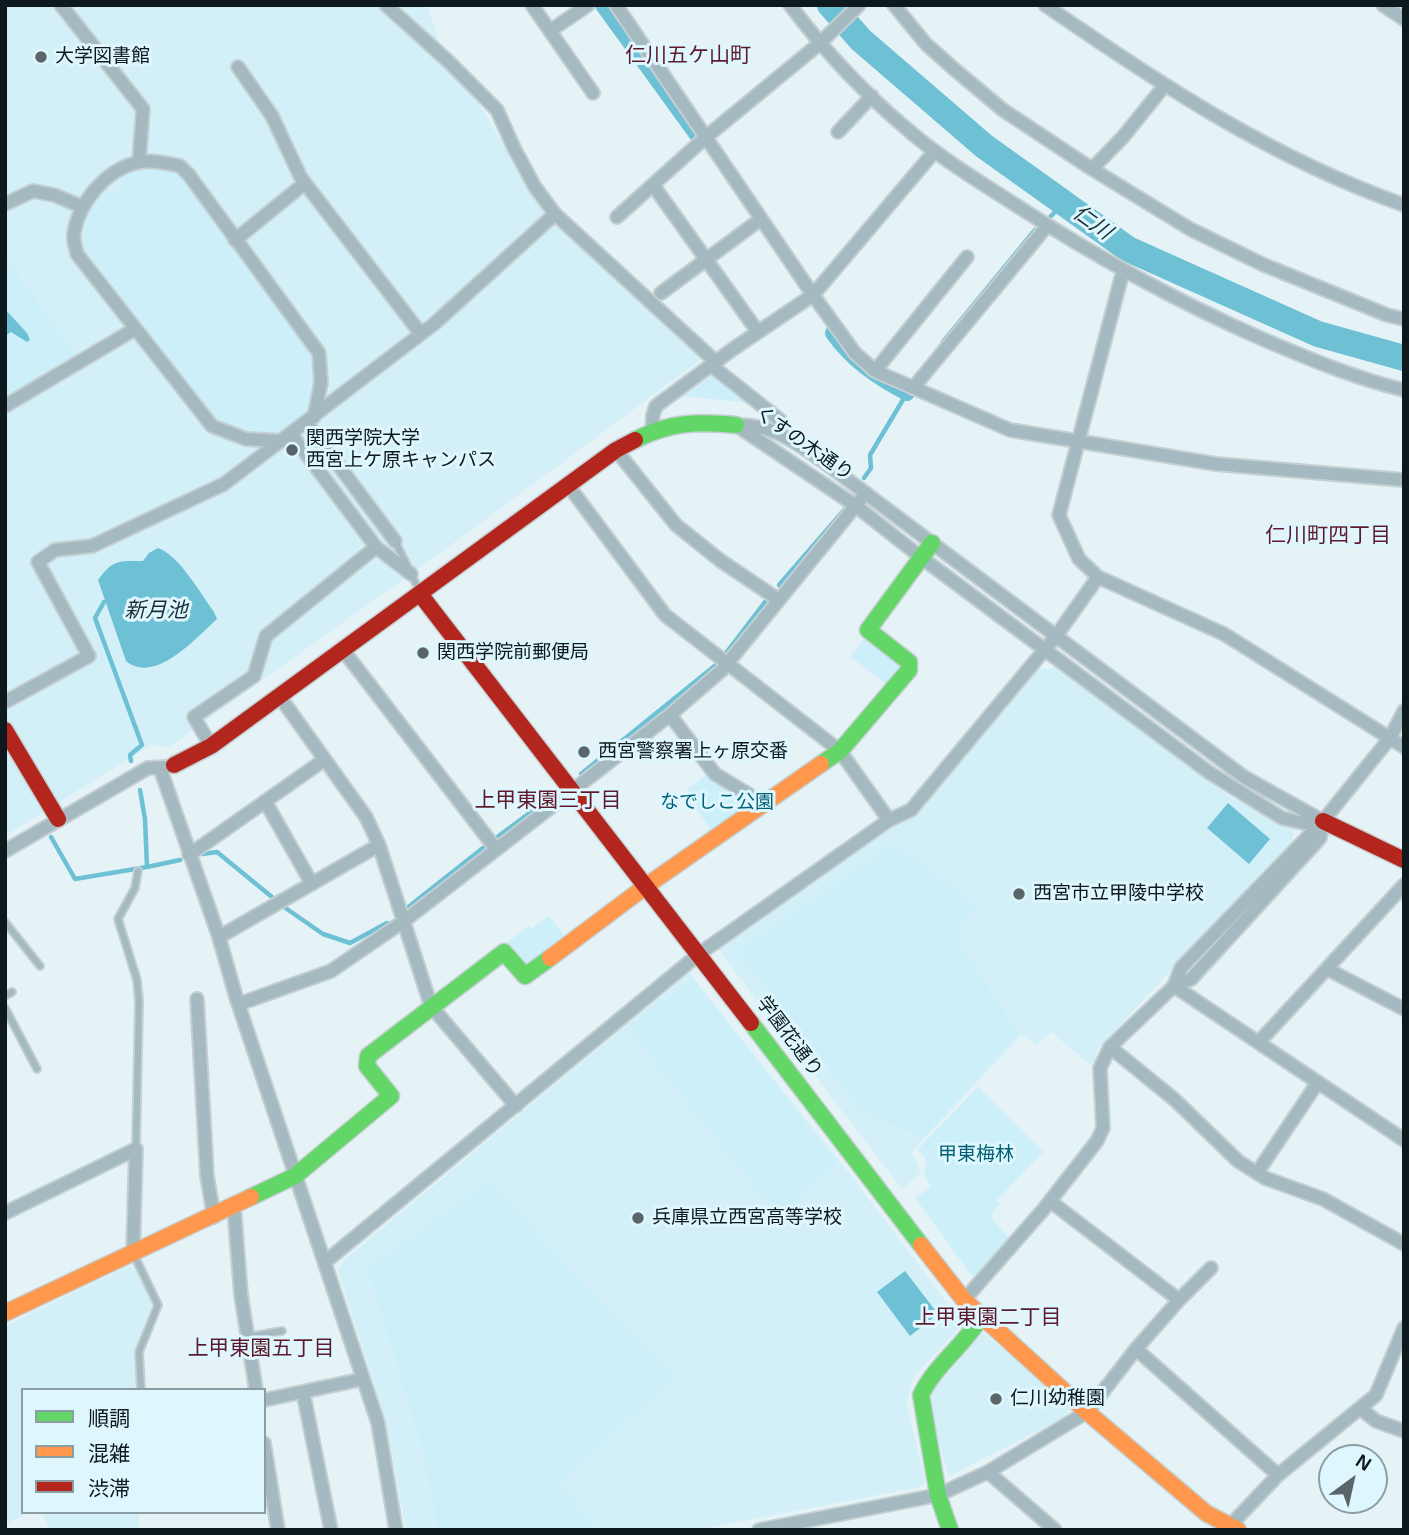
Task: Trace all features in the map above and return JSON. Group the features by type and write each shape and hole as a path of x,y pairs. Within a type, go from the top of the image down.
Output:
{"street":[{"path":"61,5 143,109 139,162"},
{"path":"386,5 497,110 519,157 555,214 714,364 780,420 780,434"},
{"path":"532,5 593,93"},
{"path":"551,32 588,5"},
{"path":"616,5 813,296 855,353 875,371 1010,430 1216,464 1404,480"},
{"path":"790,5 819,44 934,152 1047,226 1123,271 1207,314 1288,350 1371,382 1404,390"},
{"path":"617,217 706,137 819,44 859,5"},
{"path":"894,5 926,44 1003,110 1092,169 1190,229 1264,265 1387,315 1404,319"},
{"path":"1045,5 1165,85 1271,147 1404,205"},
{"path":"1383,5 1404,19"},
{"path":"238,67 272,116 305,183 421,334"},
{"path":"1092,169 1123,137 1165,85"},
{"path":"838,132 872,96"},
{"path":"652,431 656,407 758,332 813,296 934,152"},
{"path":"286,438 246,439 212,426 77,254 73,236 83,207 94,192 120,168 139,162 180,166 236,240 319,353 321,383 310,420"},
{"path":"236,240 305,183"},
{"path":"653,185 758,332"},
{"path":"5,204 33,191 54,195 83,207"},
{"path":"5,702 89,656 38,562 55,550 92,546 224,484 421,334 555,214"},
{"path":"661,293 761,219"},
{"path":"913,388 1047,226"},
{"path":"875,371 967,257"},
{"path":"1123,271 1059,515 1079,559 1098,577 1224,634 1404,747"},
{"path":"5,406 135,329"},
{"path":"310,420 395,541"},
{"path":"5,851 148,768 167,767 211,746 616,450 652,431 698,421 736,425"},
{"name":"くすの木通り","path":"736,425 756,425 780,434 824,462 1244,777 1323,821 1404,860"},
{"name":"くすの木通り","path":"736,425 856,506 1210,773 1282,818 1304,823 1323,821"},
{"path":"286,438 376,547 411,574"},
{"path":"616,450 676,525 721,561 779,600"},
{"path":"568,485 665,615 840,751 889,820"},
{"path":"239,1004 331,971 404,921 670,715 722,670 866,493"},
{"path":"5,1313 214,1217 295,1176 391,1096 367,1066 368,1056 431,1006 504,952 525,976 646,886 840,751 909,670 909,662 868,630 932,543"},
{"path":"211,746 194,718 254,676 266,636 376,547"},
{"path":"325,1262 699,954 889,820 911,810 1045,650 1098,577"},
{"name":"学園花通り","path":"420,594 964,1300 1087,1412 1206,1513 1231,1528"},
{"path":"343,650 496,849"},
{"path":"280,697 366,817 379,845 431,1006 516,1106"},
{"path":"964,1300 1050,1201 1097,1141 1103,1128 1100,1068 1110,1047 1174,986 1191,979 1320,838 1323,821 1390,738 1404,710"},
{"path":"670,715 715,774 748,794 759,807"},
{"path":"5,730 58,819"},
{"path":"189,855 324,760"},
{"path":"167,767 189,855 219,937 378,1423 396,1530"},
{"path":"265,801 312,884"},
{"path":"219,937 379,845"},
{"path":"1259,1042 1404,885"},
{"path":"1328,969 1404,1009"},
{"path":"1174,986 1404,1140"},
{"path":"197,999 207,1176 214,1217"},
{"path":"1110,1047 1175,1100 1238,1161 1257,1173 1323,1199 1404,1244"},
{"path":"1257,1173 1318,1082"},
{"path":"5,1213 136,1149 133,1254"},
{"path":"1050,1201 1179,1300"},
{"path":"234,1207 241,1295 256,1388"},
{"path":"767,1529 938,1495 988,1472 1087,1412 1136,1349 1211,1268"},
{"path":"950,1530 938,1495 921,1395 929,1380 974,1329 981,1317"},
{"path":"1231,1528 1278,1475 1376,1395 1404,1328"},
{"path":"1136,1349 1278,1475"},
{"path":"266,1400 363,1379"},
{"path":"303,1392 331,1530"},
{"path":"1360,1408 1376,1422 1404,1431"},
{"path":"266,1455 278,1530"},
{"path":"988,1472 1055,1530"}],"lane":[{"path":"395,541 420,594"},
{"path":"136,1149 139,1002 137,980 118,919 135,888 138,871"},
{"path":"5,922 40,966"},
{"path":"5,996 12,992"},
{"path":"5,1008 37,1069"},
{"path":"133,1254 158,1305 139,1352 141,1388"},
{"path":"248,1337 282,1331"}],"shaded area":[{"name":"関西学院大学 西宮上ケ原キャンパス","path":"5,5 427,5 447,65 472,92 540,206 704,357 454,543 169,747 151,745 5,836"},
{"name":"西宮市立甲陵中学校","path":"1060,668 1230,797 1293,829 1293,840 1099,1047 1092,1066 1051,1032 1037,1046 1022,1034 912,1152 921,1173 902,1189 717,948 894,826 915,815 1037,669"},
{"name":"兵庫県立西宮高等学校","path":"689,973 852,1177 958,1317 959,1328 914,1376 910,1389 907,1406 925,1481 920,1487 695,1530 406,1530 386,1422 338,1271 344,1260"},
{"path":"128,1267 136,1270 152,1304 134,1351 136,1388 21,1388 21,1514 26,1514 5,1525 5,1326"},
{"name":"仁川幼稚園","path":"985,1334 1069,1406 1067,1416 949,1476 931,1415 932,1392 980,1336"},
{"path":"43,1514 139,1514 139,1530 50,1530"}],"green space":[{"path":"135,170 166,171 183,180 307,345 312,361 313,395 300,418 275,435 242,431 213,417 82,244 86,221 96,201 106,188 113,195 124,186 119,178"},
{"path":"5,257 77,357 5,399"},
{"path":"711,376 749,403 684,396"},
{"path":"309,443 316,446 379,528 378,537 375,537 307,447"},
{"path":"866,636 900,662 900,671 889,686 850,657"},
{"name":"なでしこ公園","path":"708,773 744,796 750,806 713,832 687,796 687,790"},
{"path":"899,847 977,906 954,935 1018,1033 922,1137 863,1112 737,951 890,848"},
{"path":"549,916 567,939 533,964 524,963 507,943 528,926 531,929"},
{"path":"693,978 836,1164 778,1216 629,1029"},
{"name":"甲東梅林","path":"978,1087 1043,1152 997,1200 1000,1204 990,1216 1009,1238 973,1277 915,1198 931,1187 924,1174 927,1162 918,1149"},
{"path":"488,1182 672,1377 559,1485 598,1530 439,1530 422,1447 368,1269"}],"water":[{"path":"5,309 30,340 27,342 11,332 5,336"},
{"name":"新月池","path":"158,548 182,567 217,619 174,656 150,667 137,667 126,661 98,580 113,565 122,561 143,561 149,553"},
{"path":"1228,803 1270,839 1249,864 1207,828"},
{"path":"905,1271 938,1314 910,1336 877,1292"}],"waterway":[{"path":"603,5 698,136"},
{"name":"仁川","path":"830,5 861,40 984,146 1128,249 1318,334 1404,358"},
{"path":"1050,217 1064,203"},
{"path":"943,342 1035,230"},
{"path":"833,333 866,368 907,393"},
{"path":"864,478 871,468 870,455 907,393"},
{"path":"779,585 845,509"},
{"path":"104,602 95,618 142,745 130,755 131,761"},
{"path":"726,653 765,602"},
{"path":"581,774 717,664"},
{"path":"140,790 145,819 147,867 180,860"},
{"path":"496,838 555,794"},
{"path":"51,837 75,879 147,867"},
{"path":"407,908 483,848"},
{"path":"202,854 217,852 272,897"},
{"path":"284,907 323,934 350,943 387,923"}],"traffic: fast":[{"path":"635,440 684,424 736,425"},
{"path":"821,764 840,751 909,670 909,662 868,630 932,543"},
{"path":"251,1197 295,1176 391,1096 367,1066 368,1056 504,952 525,976 550,958"},
{"path":"751,1023 921,1245"},
{"path":"950,1530 938,1495 921,1395 934,1374 981,1317"}],"traffic: slow":[{"path":"550,958 646,886 821,764"},
{"path":"5,1313 251,1197"},
{"path":"921,1245 964,1300 1087,1412 1206,1513 1238,1530"}],"traffic: jam":[{"path":"174,765 211,746 616,450 635,440"},
{"path":"420,594 751,1023"},
{"path":"5,730 58,819"},
{"path":"1323,821 1404,860"}],"place":[{"name":"大学図書館","path":"41,57"},
{"name":"関西学院大学 西宮上ケ原キャンパス","path":"292,450"},
{"name":"関西学院前郵便局","path":"423,653"},
{"name":"西宮警察署上ヶ原交番","path":"584,752"},
{"name":"西宮市立甲陵中学校","path":"1019,894"},
{"name":"兵庫県立西宮高等学校","path":"638,1218"},
{"name":"仁川幼稚園","path":"996,1399"}],"district":[{"name":"仁川五ケ山町","path":"688,56"},
{"name":"仁川町四丁目","path":"1328,536"},
{"name":"上甲東園三丁目","path":"548,801"},
{"name":"上甲東園二丁目","path":"988,1318"},
{"name":"上甲東園五丁目","path":"261,1349"}]}
